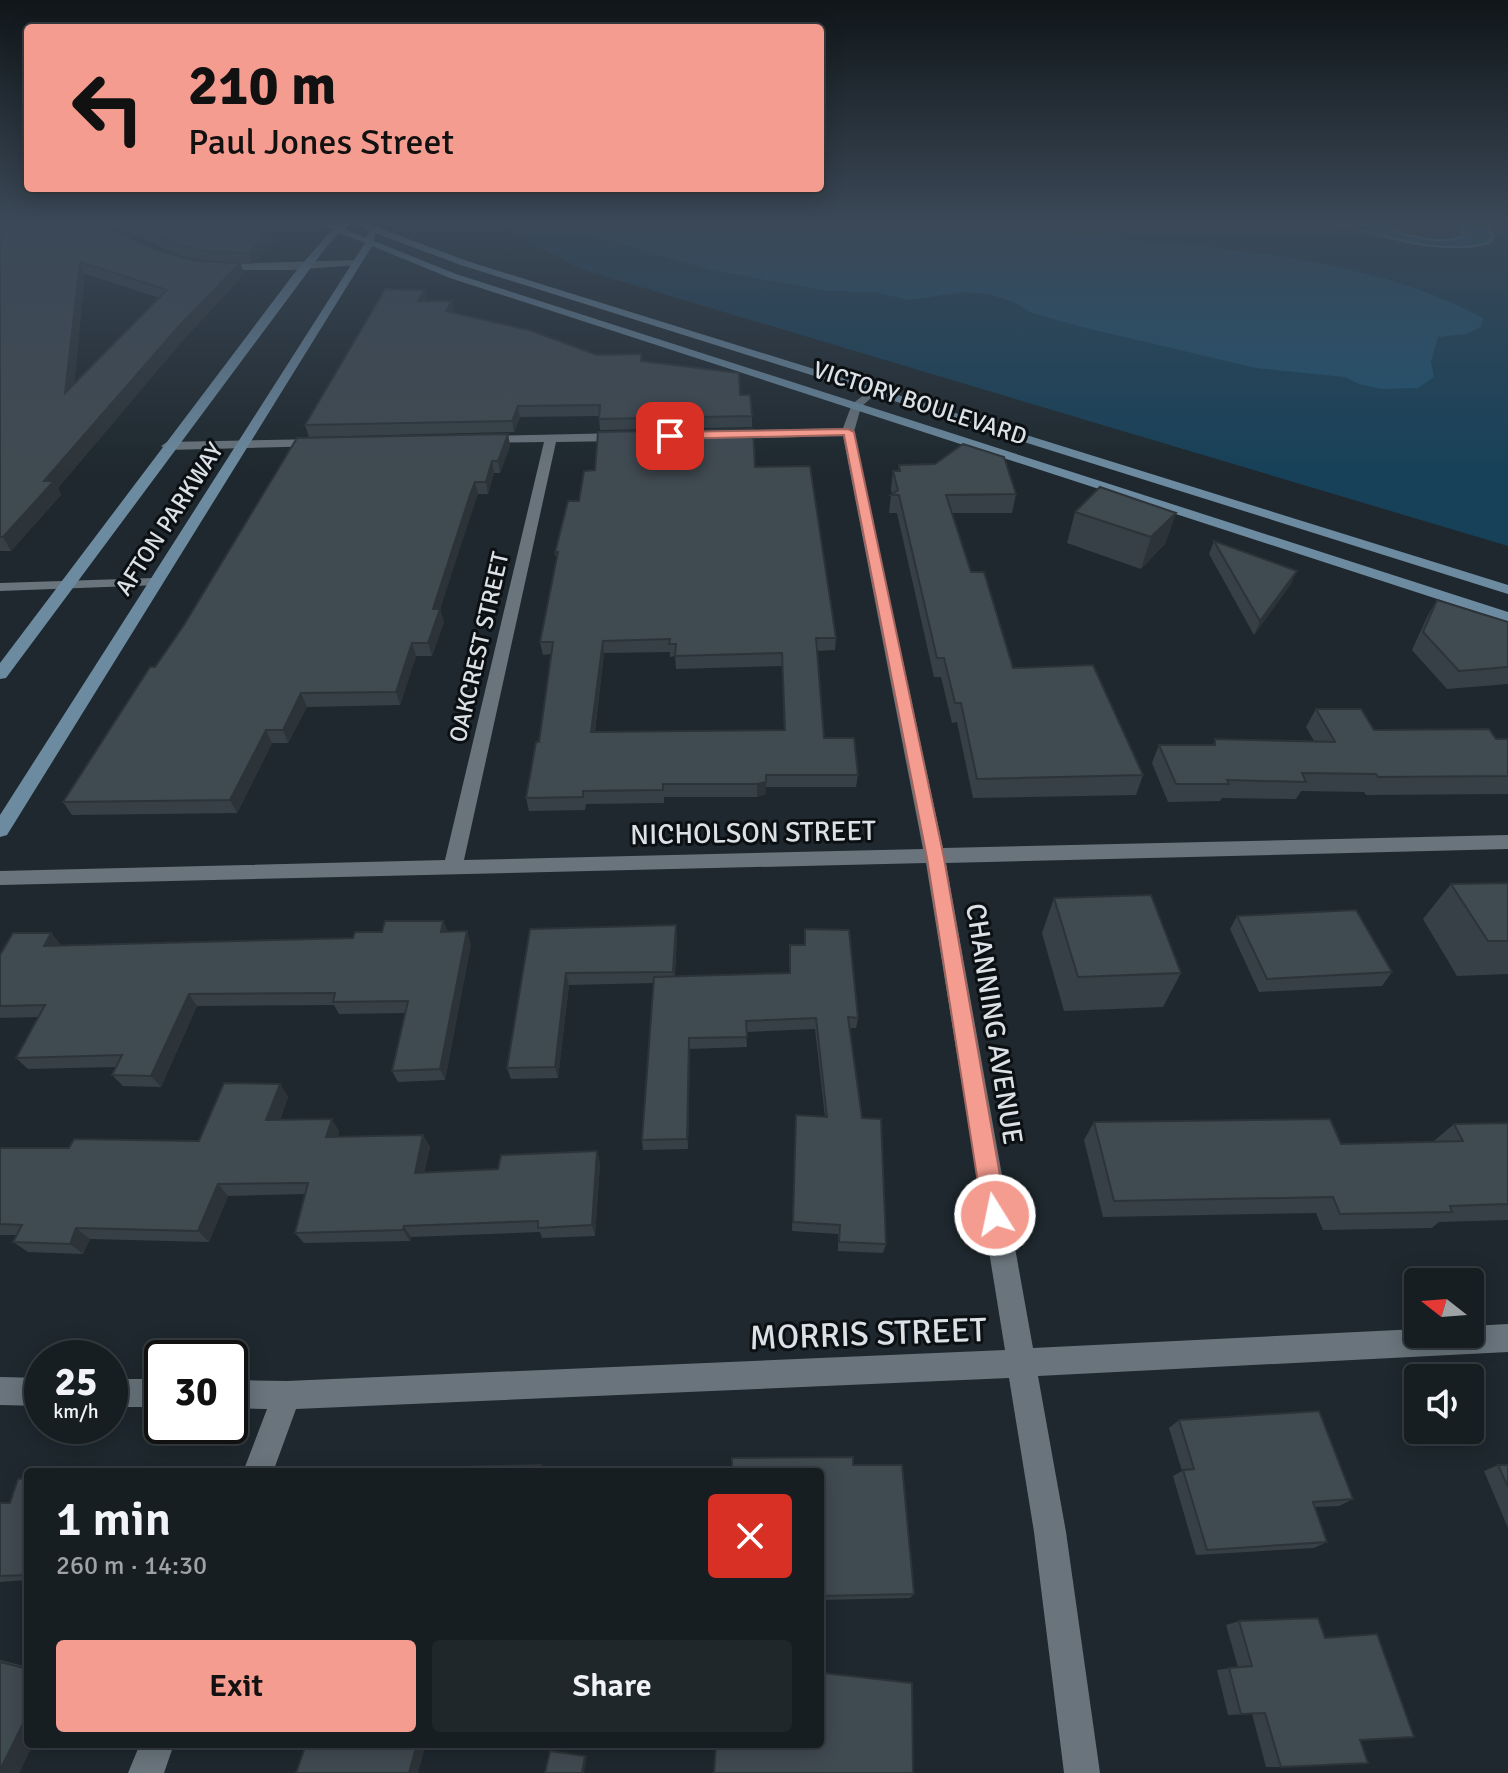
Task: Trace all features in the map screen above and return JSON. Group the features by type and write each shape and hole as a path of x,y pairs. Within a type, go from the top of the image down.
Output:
{"main road":[{"name":"AFTON PARKWAY","path":"0,674 167,446 276,306"},
{"name":"AFTON PARKWAY","path":"0,830 330,306"},
{"name":"VICTORY BOULEVARD","path":"553,306 1508,590"},
{"name":"VICTORY BOULEVARD","path":"591,306 1508,617"}],"street":[{"name":"CHANNING AVENUE","path":"864,398 848,432 935,858 1050,1532 1082,1773"},
{"path":"708,435 848,432"},
{"path":"474,440 630,437"},
{"name":"OAKCREST STREET","path":"453,867 551,438"},
{"path":"167,446 335,443"},
{"path":"0,587 154,582"},
{"name":"NICHOLSON STREET","path":"0,878 1508,842"},
{"name":"MORRIS STREET","path":"248,1394 1020,1363 1508,1338"},
{"path":"0,1391 24,1392"},
{"path":"260,1468 287,1395"},
{"path":"146,1773 155,1748"}],"shaded area":[{"path":"703,306 1508,306 1508,546"},
{"path":"1020,306 1457,306 1483,318 1481,327 1466,334 1438,337 1431,362 1434,377 1418,388 1381,389 1345,377 1256,368 1032,313"}],"building":[{"path":"0,306 75,306 65,393 151,306 199,306 44,481 54,481 0,537"},
{"path":"375,306 449,306 446,311 529,330 597,355 641,354 641,361 739,373 740,395 750,395 752,416 599,419 600,405 518,406 512,421 305,425"},
{"path":"753,429 755,467 810,466 836,638 816,638 824,738 854,738 858,775 766,775 766,782 757,784 663,784 663,790 583,791 583,797 526,798 536,742 539,742 553,642 540,642 558,552 555,553 568,501 579,501 584,471 595,470 598,432","holes":["670,639 669,644 676,644 675,656 782,653 785,730 591,732 603,641"]},
{"path":"508,434 498,461 492,461 486,482 475,482 433,609 440,609 428,643 412,643 396,692 301,693 283,730 266,730 230,800 63,802 150,667 155,667 184,625 297,438"},
{"path":"963,444 1004,457 1016,494 946,495 971,572 984,572 1013,668 1093,665 1143,775 977,779 961,703 955,703 944,658 937,658 899,495 891,495 898,490 893,471 900,471 899,465 935,464"},
{"path":"1100,487 1176,513 1151,537 1075,512"},
{"path":"1214,541 1297,571 1260,621"},
{"path":"1437,600 1508,622 1508,667 1459,671 1423,632"},
{"path":"1316,709 1361,709 1374,730 1489,729 1496,739 1508,739 1508,776 1378,777 1376,774 1302,773 1306,782 1227,780 1229,784 1176,784 1159,745 1215,745 1215,739 1335,742"},
{"path":"1508,883 1508,941 1488,941 1451,884"},
{"path":"1151,895 1181,973 1078,977 1054,898"},
{"path":"1356,910 1392,972 1267,979 1237,916"},
{"path":"385,921 443,921 441,932 467,931 440,1069 392,1071 408,1001 333,1002 335,993 189,994 151,1076 112,1075 122,1055 16,1058 45,1005 0,1006 0,955 13,933 51,933 44,946 353,938 355,932 382,932"},
{"path":"676,925 673,972 566,973 555,1067 507,1068 530,929"},
{"path":"805,929 849,930 858,1018 848,1017 862,1118 881,1119 886,1244 839,1242 840,1225 793,1222 796,1115 827,1117 816,1018 746,1021 747,1037 689,1038 687,1139 642,1140 654,977 790,973 790,945 805,945"},
{"path":"224,1083 280,1084 266,1120 332,1119 326,1137 423,1135 415,1173 498,1169 501,1155 597,1151 592,1225 538,1228 538,1221 295,1233 308,1183 218,1184 198,1231 76,1228 70,1244 13,1242 22,1225 0,1224 0,1148 69,1148 74,1139 199,1141"},
{"path":"1330,1119 1341,1144 1463,1141 1454,1124 1508,1123 1508,1204 1450,1206 1452,1212 1340,1214 1333,1197 1114,1201 1094,1122"},
{"path":"1319,1411 1353,1499 1313,1502 1327,1542 1207,1550 1183,1470 1194,1469 1179,1420"},
{"path":"853,1457 853,1465 902,1465 914,1594 824,1596 824,1468 732,1468 732,1458"},
{"path":"541,1465 541,1468 413,1468"},
{"path":"1498,1465 1508,1465 1508,1487"},
{"path":"24,1478 24,1575 0,1576 0,1503 10,1503 18,1479"},
{"path":"1318,1618 1325,1638 1377,1634 1414,1737 1360,1740 1368,1763 1281,1767 1265,1713 1241,1714 1229,1668 1252,1666 1239,1621"},
{"path":"0,1662 24,1668 24,1722 0,1770"},
{"path":"824,1673 912,1683 913,1773 714,1773 716,1748 824,1748"},
{"path":"305,1748 416,1748 409,1773 296,1773"},
{"path":"550,1751 585,1756 582,1773 545,1773"}],"route":[{"path":"670,436 848,432 935,858 995,1215"}]}
